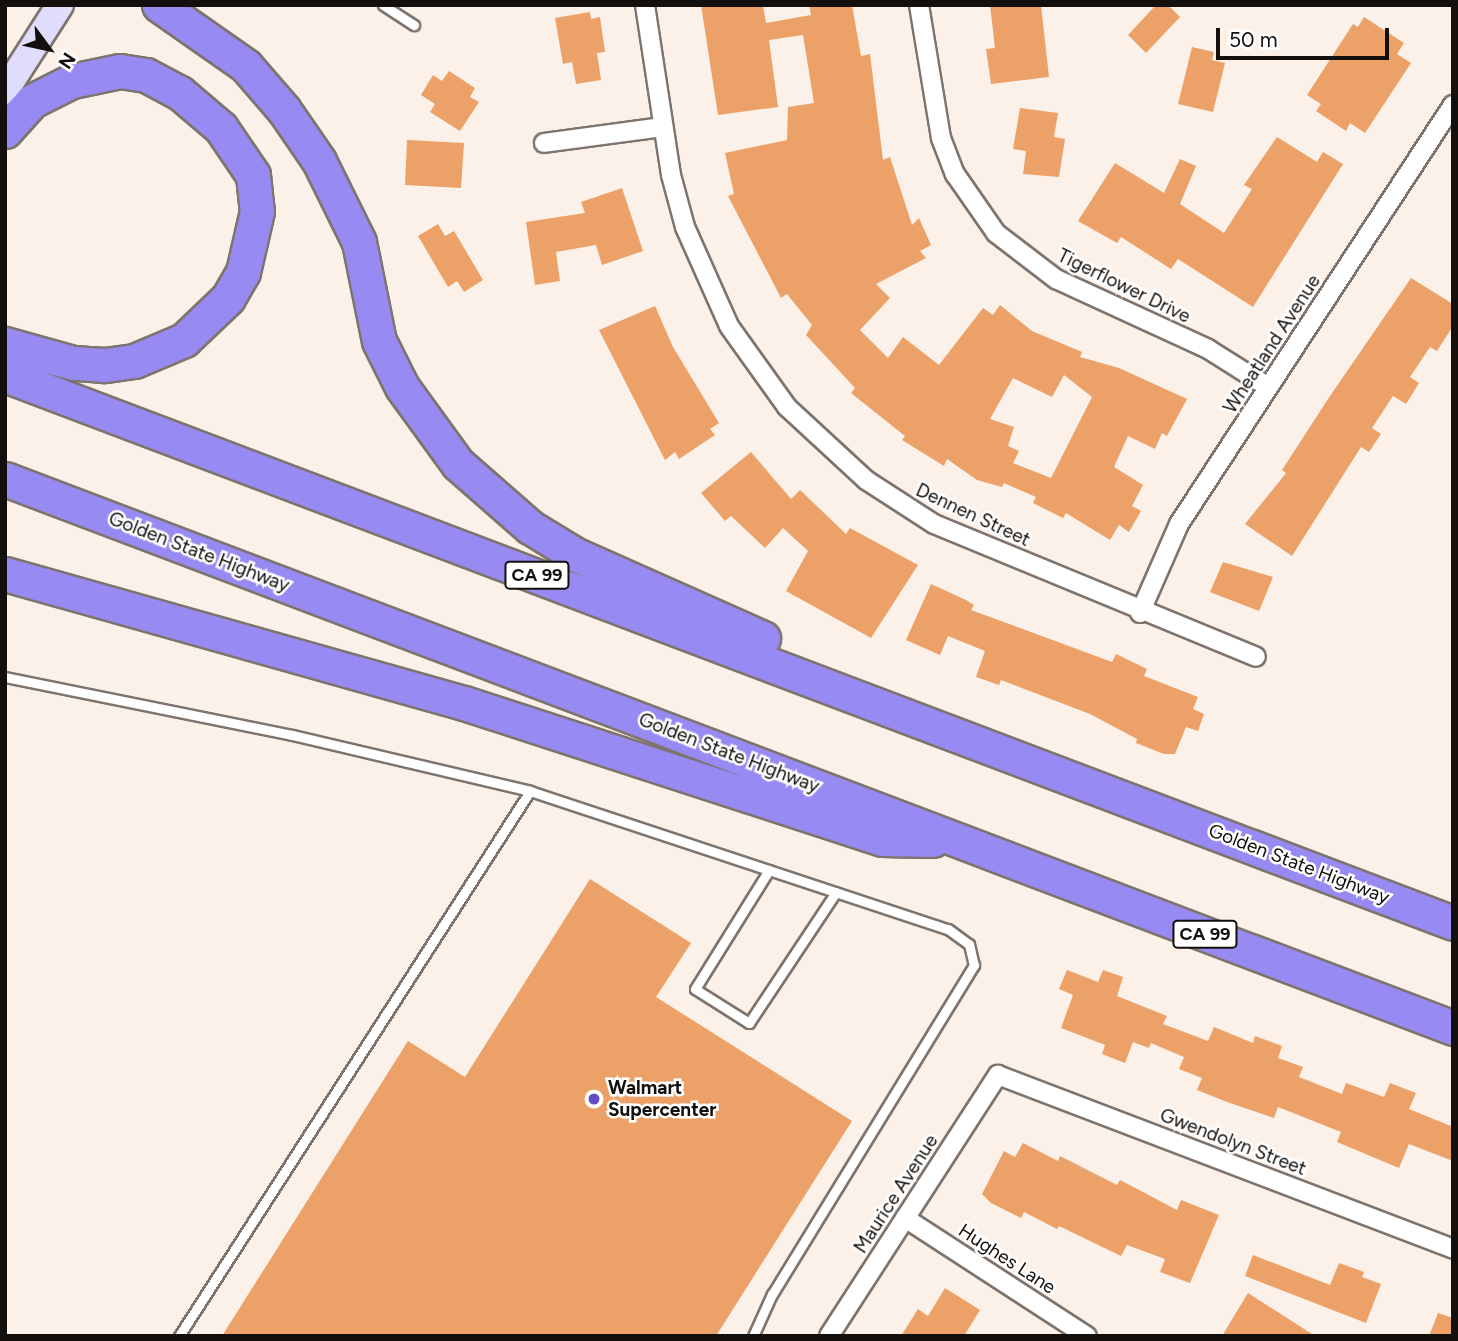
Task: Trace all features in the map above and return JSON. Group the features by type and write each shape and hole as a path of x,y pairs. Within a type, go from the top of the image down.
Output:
{"highway":[{"path":"159,5 246,66 284,110 319,161 359,242 379,341 402,387 430,431 489,495 574,554 1068,776"},
{"path":"5,131 32,101 72,81 120,71 146,75 180,93 221,128 253,175 257,211 243,272 214,315 184,340 134,361 104,365 74,363 5,344"},
{"name":"Golden State Highway","path":"5,375 1453,923"},
{"name":"Golden State Highway","path":"5,481 64,501 1453,1028"},
{"path":"5,574 464,704 882,839 958,840"}],"main road":[{"path":"5,91 60,5"}],"street":[{"name":"Dennen Street","path":"645,5 663,127 685,228 704,278 754,364 815,436 866,480 934,524 1140,613 1256,657"},
{"name":"Tigerflower Drive","path":"919,5 941,138 955,174 996,233 1056,279 1208,349 1268,387"},
{"name":"Wheatland Avenue","path":"1140,613 1168,543 1453,105"},
{"path":"544,144 663,127"},
{"name":"Maurice Avenue","path":"829,1336 998,1075"},
{"name":"Gwendolyn Street","path":"998,1075 1453,1249"},
{"name":"Hughes Lane","path":"905,1218 1087,1336"}],"lane":[{"path":"383,5 414,26"},
{"path":"5,677 292,735 530,791 948,929 969,944 974,965 772,1294 753,1336"},
{"path":"179,1336 530,791"},
{"path":"769,870 695,989 749,1023 836,892"}],"building":[{"path":"701,5 763,5 766,23 811,15 809,5 852,5 861,56 870,54 883,160 890,157 912,225 919,218 931,245 920,251 926,258 876,284 890,298 860,330 888,358 903,337 939,365 983,308 993,315 1000,305 1032,331 1082,352 1080,357 1119,368 1187,399 1167,436 1162,433 1155,449 1128,436 1114,467 1143,485 1132,506 1141,511 1129,532 1119,525 1110,540 1066,513 1063,518 1033,503 1036,497 1004,483 1002,487 977,480 947,459 944,466 902,440 905,436 851,393 855,388 806,335 812,325 787,294 781,298 728,196 734,194 725,153 787,140 788,107 814,103 803,35 769,40 778,107 718,115","holes":["1064,375 1092,397 1051,478 1013,463 1019,451 1008,446 1014,427 990,419 1013,378 1052,397"]},
{"path":"990,5 1041,5 1049,77 991,84 986,49 995,48"},
{"path":"1156,5 1168,5 1180,17 1146,53 1128,35"},
{"path":"590,12 591,19 600,17 605,52 597,53 601,80 576,84 572,62 563,64 555,18"},
{"path":"1364,17 1404,43 1397,54 1411,63 1365,133 1350,123 1346,131 1316,111 1321,104 1307,95 1353,24 1358,27"},
{"path":"1192,47 1214,52 1212,60 1225,63 1213,112 1178,104"},
{"path":"449,71 475,88 470,97 479,102 460,131 430,112 435,104 421,95 433,75 442,81"},
{"path":"1020,108 1058,113 1054,137 1065,139 1059,177 1023,174 1026,151 1013,149"},
{"path":"1277,137 1317,162 1323,152 1343,164 1253,307 1178,259 1171,269 1121,237 1117,243 1078,221 1115,163 1164,193 1180,159 1196,166 1180,204 1224,233 1252,189 1244,185"},
{"path":"407,140 464,143 461,188 405,185"},
{"path":"622,188 643,251 602,265 596,245 556,252 560,281 535,285 526,222 585,213 581,202"},
{"path":"438,224 445,236 454,231 483,280 464,292 457,281 448,287 418,236"},
{"path":"1411,278 1453,304 1453,326 1437,351 1430,347 1410,377 1419,383 1406,404 1393,396 1372,428 1381,434 1369,452 1361,447 1292,556 1245,524 1286,473 1282,470"},
{"path":"655,306 673,347 719,423 710,429 715,435 679,459 675,452 665,460 599,330"},
{"path":"751,452 791,499 800,490 846,534 850,528 918,565 871,638 786,591 808,551 783,528 765,548 731,516 725,521 701,493"},
{"path":"1223,562 1273,577 1259,611 1210,592"},
{"path":"931,584 974,605 971,610 1112,662 1116,654 1147,669 1144,676 1198,697 1193,709 1204,714 1198,731 1186,727 1175,754 1164,754 1136,743 1137,739 1090,714 1001,680 999,685 976,677 985,651 948,636 940,655 906,640"},
{"name":"Walmart Supercenter","path":"590,879 691,943 656,997 852,1121 716,1336 222,1336 408,1041 465,1077"},
{"path":"1067,970 1098,982 1103,970 1123,977 1117,996 1167,1016 1163,1024 1208,1041 1214,1027 1253,1043 1255,1036 1282,1046 1278,1058 1303,1067 1299,1077 1342,1094 1346,1083 1384,1097 1390,1083 1416,1093 1409,1109 1453,1127 1453,1161 1409,1144 1399,1168 1337,1142 1341,1132 1278,1107 1274,1118 1227,1102 1197,1090 1202,1078 1179,1069 1184,1057 1151,1043 1149,1048 1133,1042 1125,1063 1102,1054 1105,1045 1061,1028 1073,995 1059,989"},
{"path":"1023,1143 1058,1161 1060,1156 1117,1185 1120,1180 1177,1210 1181,1200 1219,1215 1190,1283 1160,1272 1165,1259 1127,1245 1121,1256 1059,1226 1057,1229 1024,1212 1021,1218 991,1203 982,1194 1004,1151 1015,1157"},
{"path":"1253,1255 1330,1285 1339,1263 1364,1272 1362,1277 1381,1284 1366,1323 1245,1276"},
{"path":"945,1288 980,1310 964,1336 901,1336 918,1309 928,1316"},
{"path":"1248,1293 1315,1336 1222,1336"},
{"path":"1438,1313 1453,1318 1453,1336 1429,1336"}],"place":[{"name":"Walmart Supercenter","path":"594,1099"}]}
